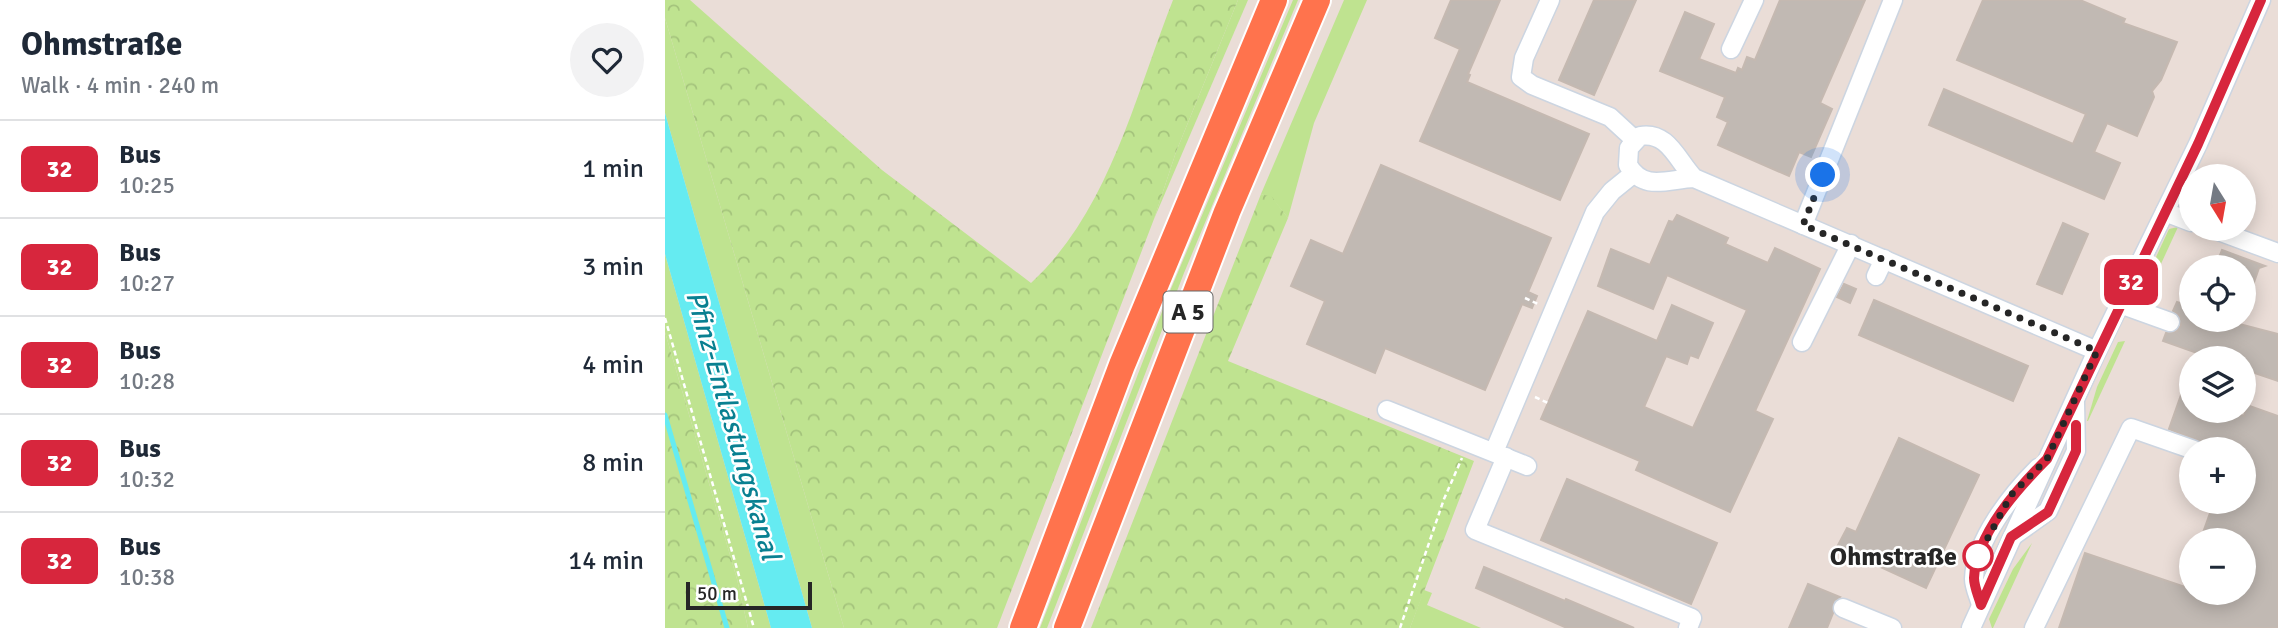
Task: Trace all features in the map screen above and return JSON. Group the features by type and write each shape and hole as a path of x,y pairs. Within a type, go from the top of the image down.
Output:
{"highway":[{"name":"A 5","path":"1023,628 1122,365 1274,0"},
{"name":"A 5","path":"1067,628 1227,212 1317,0"}],"street":[{"path":"1550,0 1524,58 1521,77 1532,85 1610,117 1635,140"},
{"path":"1731,49 1753,0"},
{"path":"1803,225 1893,0"},
{"path":"1971,628 2261,0"},
{"path":"1635,140 1656,136 1670,146 1679,162 1694,177 2097,351"},
{"path":"1635,140 1627,157 1633,174 1653,183 1694,177"},
{"path":"1633,174 1612,191 1595,212 1500,455 1475,530 1692,618 1688,628"},
{"path":"2165,212 2179,217"},
{"path":"2248,242 2278,253"},
{"path":"1802,342 1851,244"},
{"path":"1876,276 1884,259"},
{"path":"2120,304 2170,322"},
{"path":"2011,537 2048,512 2072,461 2076,451 2075,400"},
{"path":"1387,410 1527,466"},
{"path":"2034,628 2131,428 2179,445"},
{"path":"1981,605 1974,580 1978,556 2011,495 2047,459"},
{"path":"1843,608 1892,628"}],"path":[{"path":"1525,298 1542,306"},
{"path":"665,318 754,628"},
{"path":"1400,628 1444,499 1469,442"}],"green space":[{"path":"665,0 690,0 882,170 1031,283 1058,254 1081,222 1100,187 1132,113 1173,0 1238,0 1176,152 1154,219 997,628 844,628 665,18"},
{"path":"1238,0 1248,0 1154,219 1176,152"},
{"path":"1293,0 1298,0 1184,273 1047,628 1040,628 1170,291"},
{"path":"1344,0 1367,0 1314,123 1288,218 1272,198 1261,194"},
{"path":"665,18 844,628 812,628 665,113"},
{"path":"1261,194 1272,197 1288,218 1228,361 1474,461 1410,628 1091,628"},
{"path":"2178,227 2143,303 2138,296 2169,229"},
{"path":"665,254 771,628 748,628 737,579 665,332"},
{"path":"665,332 737,579 748,628 665,628"},
{"path":"2125,341 2087,421 2097,387 2118,342"},
{"path":"2032,543 1992,628 1989,619 2013,569"},
{"path":"1424,590 1432,593 1427,605 1481,628 1410,628"}],"water":[{"name":"Pfinz-Entlastungskanal","path":"665,113 812,628 771,628 665,254"}],"building":[{"path":"1451,0 1500,0 1467,82 1589,134 1560,200 1420,141 1460,49 1435,38"},
{"path":"1594,0 1636,0 1594,95 1559,80"},
{"path":"1780,0 1865,0 1820,103 1832,109 1811,157 1799,152 1789,176 1718,145 1728,122 1717,117 1725,97 1660,71 1685,12 1714,24 1699,59 1736,73 1738,68 1742,70 1747,57 1755,60"},
{"path":"1983,0 2080,0 2125,19 2123,23 2177,42 2161,80 2152,91 2154,97 2137,136 2107,123 2094,152 2120,163 2104,199 1929,125 1944,89 2073,144 2086,114 1957,60"},
{"path":"1381,165 1551,238 1528,292 1537,296 1532,308 1522,304 1485,390 1385,348 1375,373 1307,344 1325,301 1291,286 1311,240 1343,254"},
{"path":"1677,215 1728,238 1725,244 1768,263 1775,248 1820,269 1755,411 1773,419 1730,512 1636,470 1640,461 1541,419 1588,311 1657,341 1672,305 1713,323 1698,358 1690,355 1687,364 1666,356 1644,407 1693,428 1747,310 1667,275 1653,309 1598,286 1611,249 1650,265 1669,221 1673,222"},
{"path":"2063,223 2088,234 2062,294 2037,284"},
{"path":"2222,250 2235,255 2220,255"},
{"path":"2256,263 2265,266 2259,268 2256,277"},
{"path":"1844,284 1856,289 1850,303 1837,297"},
{"path":"1874,300 2028,366 2013,401 1859,335"},
{"path":"2177,302 2179,303 2179,315 2173,311"},
{"path":"2179,328 2179,332 2256,332 2256,328 2278,334 2278,381 2256,373 2256,346 2179,347 2163,341 2166,333"},
{"path":"2179,401 2179,423 2256,423 2256,408 2278,416 2278,628 2059,628 2085,553 2179,585 2179,605 2256,605 2256,528 2205,528 2210,514 2256,514 2256,437 2189,437 2169,429"},
{"path":"1899,438 1979,475 1926,588 1837,547 1847,528 1856,532"},
{"path":"1567,479 1717,543 1691,604 1541,540"},
{"path":"1484,567 1634,628 1567,628 1476,588"},
{"path":"1808,584 1840,597 1833,603 1833,613 1827,628 1789,628"}],"waterway":[{"path":"665,415 727,628"}],"bus line":[{"name":"32","path":"2076,425 2076,451 2048,512 2011,537 1981,605 1974,580 1978,556 2011,495 2047,459 2198,144 2261,0"}],"place":[{"name":"Ohmstraße","path":"1978,556"}],"route":[{"path":"1823,175 1803,225 2097,351 2047,459 2011,495 1978,556"}]}
